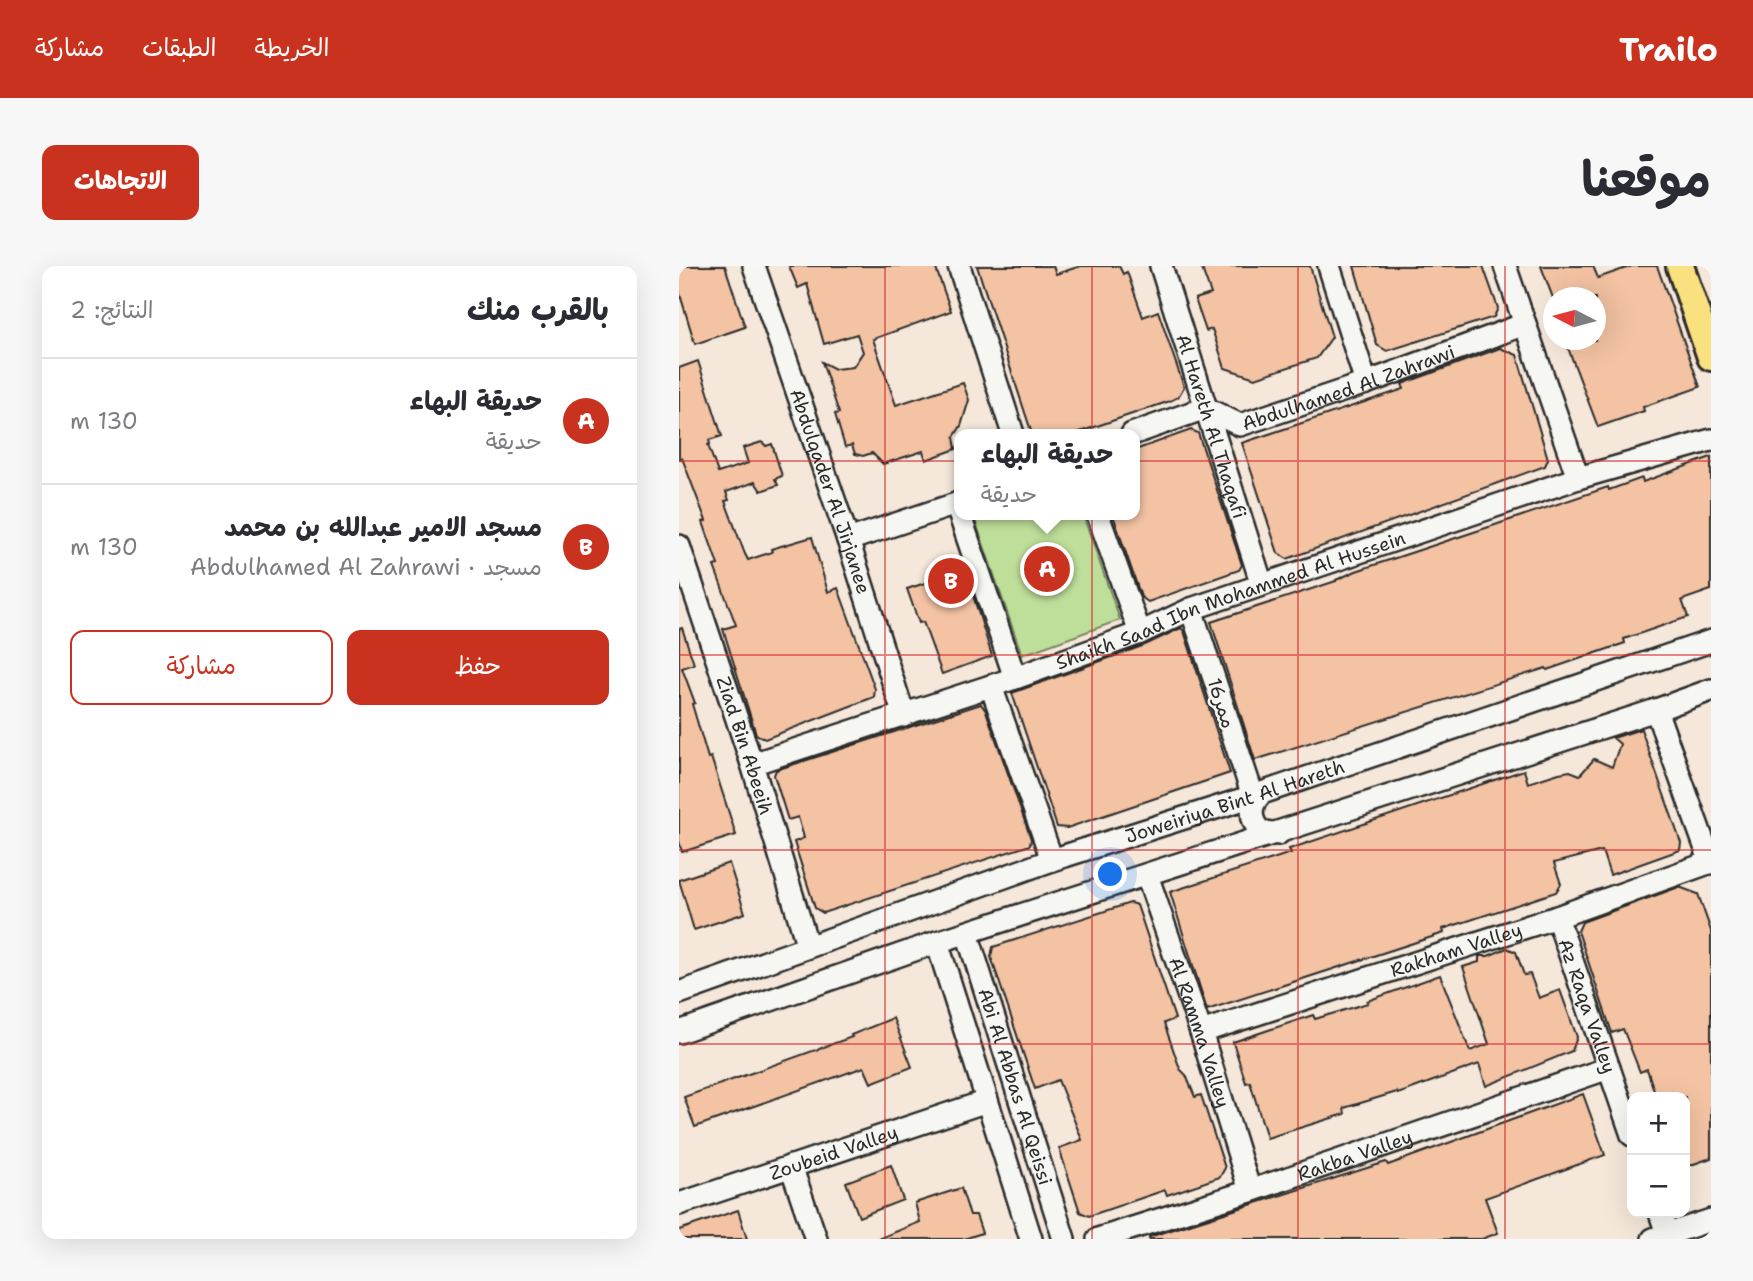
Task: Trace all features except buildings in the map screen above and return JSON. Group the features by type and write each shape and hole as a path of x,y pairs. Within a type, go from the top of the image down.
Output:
{"main road":[{"path":"1680,266 1711,358"},
{"path":"1697,266 1711,333"}],"street":[{"name":"Abdulqader Al Jirjanee","path":"754,266 848,540 904,716"},
{"path":"959,266 1011,429"},
{"name":"Al Hareth Al Thaqafi","path":"1161,266 1262,585"},
{"path":"1329,266 1366,383"},
{"path":"1505,266 1578,478"},
{"name":"Abdulhamed Al Zahrawi","path":"1205,408 1240,425 1366,383 1525,324"},
{"path":"1140,431 1205,408"},
{"name":"Shaikh Saad Ibn Mohammed Al Hussein","path":"752,764 1015,678 1140,633 1191,609 1578,478 1711,440"},
{"path":"848,540 954,505"},
{"path":"963,520 1015,678"},
{"path":"1100,520 1140,633"},
{"name":"Ziad Bin Abeeih","path":"679,546 752,764 808,947"},
{"name":"ممر16","path":"1191,609 1257,794"},
{"name":"Joweiriya Bint Al Hareth","path":"679,993 1052,860 1711,641"},
{"path":"991,686 1052,860"},
{"path":"679,1031 937,942 1278,834 1711,690"},
{"path":"1656,710 1711,863"},
{"path":"1257,794 1253,803 1253,819 1260,831 1278,834"},
{"path":"1223,805 1240,814 1247,828 1240,843 1234,847"},
{"name":"Rakham Valley","path":"1201,1032 1557,917 1711,863"},
{"name":"Al Ramma Valley","path":"1147,875 1201,1032 1250,1191"},
{"name":"Az Raqa Valley","path":"1557,917 1627,1120"},
{"name":"Abi Al Abbas Al Qeissi","path":"967,933 1064,1239"},
{"name":"Abi Al Abbas Al Qeissi","path":"937,942 1031,1239"},
{"path":"952,990 951,977 954,970 962,965 976,971 982,979"},
{"name":"Rakba Valley","path":"1098,1239 1250,1191 1609,1068"},
{"name":"Zoubeid Valley","path":"679,1204 987,1101"},
{"path":"791,1167 816,1239"},
{"path":"1660,1218 1660,1236 1711,1220"}],"green space":[{"path":"975,520 1085,520 1120,620 1022,655"}],"place":[{"name":"حديقة البهاء","path":"1047,569"},
{"name":"مسجد الامير عبدالله بن محمد","path":"951,581"}]}
